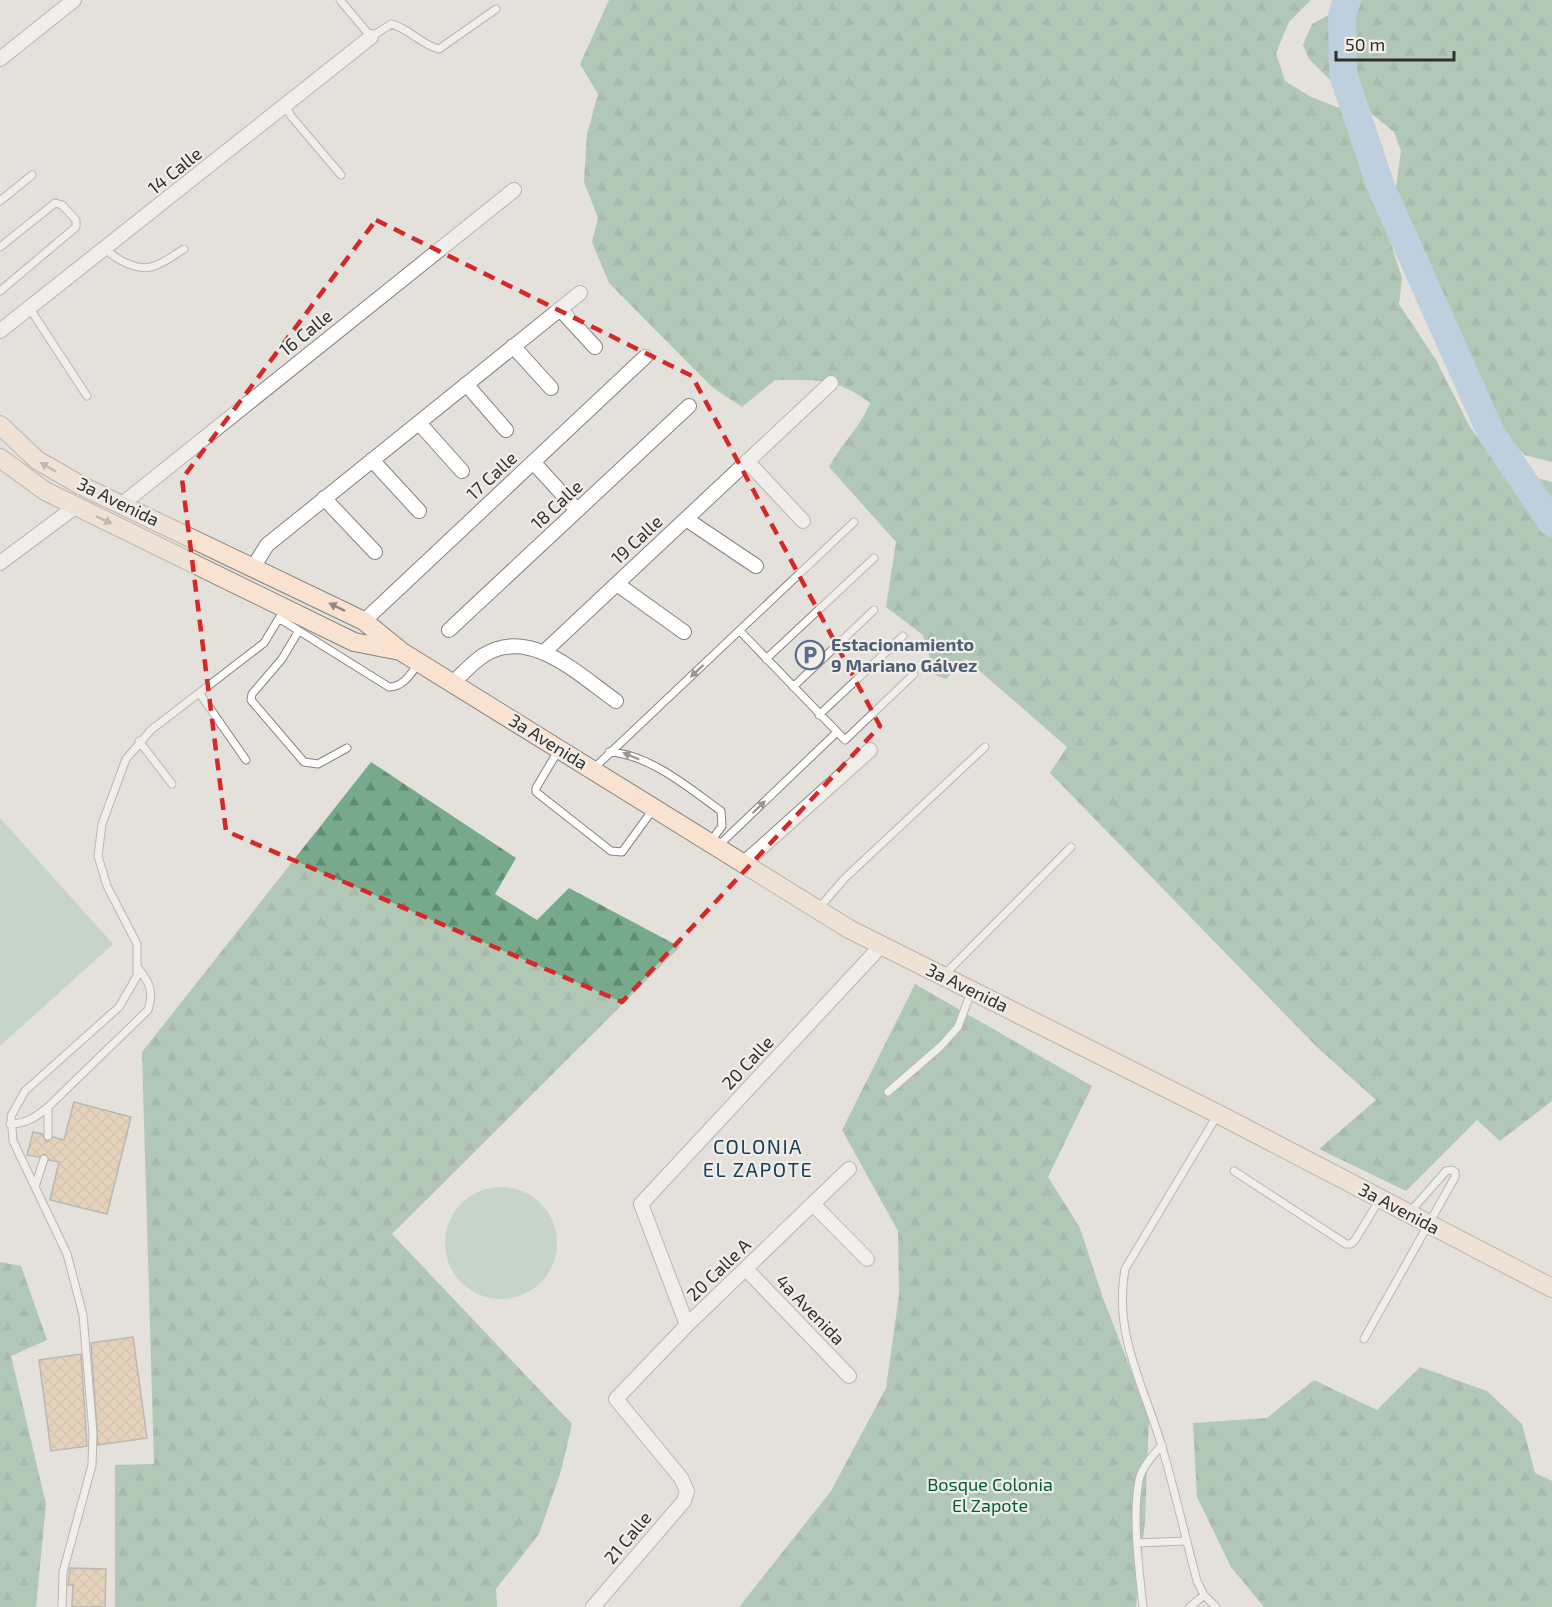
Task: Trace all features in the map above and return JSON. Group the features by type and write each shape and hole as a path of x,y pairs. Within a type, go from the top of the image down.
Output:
{"street":[{"path":"0,59 74,0"},
{"name":"14 Calle","path":"1,328 30,309 371,37"},
{"name":"16 Calle","path":"121,504 514,190"},
{"path":"254,566 267,545 580,293"},
{"path":"560,309 595,347"},
{"path":"513,346 551,388"},
{"name":"17 Calle","path":"364,621 645,357"},
{"name":"19 Calle","path":"544,652 831,383"},
{"path":"466,384 506,430"},
{"name":"18 Calle","path":"449,630 689,406"},
{"path":"418,423 462,471"},
{"name":"3a Avenida","path":"0,425 38,460 121,504 254,566 364,621 402,652 817,910 881,946 944,975 1218,1114 1552,1288"},
{"name":"3a Avenida","path":"0,458 45,491 282,613 354,642 402,652"},
{"path":"372,460 419,511"},
{"path":"747,461 803,521"},
{"path":"533,462 577,510"},
{"path":"324,498 375,552"},
{"path":"0,563 75,507"},
{"path":"686,519 756,566"},
{"path":"616,584 684,632"},
{"path":"453,683 480,658 498,649 530,646 544,652 616,702"},
{"path":"743,864 870,750"},
{"name":"20 Calle","path":"687,1325 641,1204 881,946"},
{"name":"20 Calle A","path":"687,1491 681,1478 616,1399 687,1325 849,1169"},
{"path":"813,1204 867,1259"},
{"name":"4a Avenida","path":"746,1269 849,1376"},
{"name":"21 Calle","path":"593,1607 684,1501 687,1491"}],"lane":[{"path":"340,0 371,37 391,24 399,26 429,47 439,48 448,45 496,9"},
{"path":"285,105 291,116 340,175"},
{"path":"0,201 32,175"},
{"path":"0,247 55,203 62,205 77,223 0,291"},
{"path":"106,249 114,258 133,265 152,268 184,249"},
{"path":"30,309 87,396"},
{"path":"593,770 609,752 854,522"},
{"path":"766,659 874,558"},
{"path":"793,687 874,610"},
{"path":"62,1607 63,1572 92,1465 93,1433 79,1295 67,1254 13,1141 10,1124 18,1098 119,1006 133,987 138,968 137,944 103,876 98,845 102,824 121,770 139,741 264,643 282,613 298,633 388,687 396,687 403,683 420,663"},
{"path":"740,631 836,733 847,739 914,674"},
{"path":"298,633 282,659 252,694 251,700 304,762 318,764 347,748"},
{"path":"819,715 903,636"},
{"path":"200,694 246,760"},
{"path":"713,845 836,733"},
{"path":"139,741 172,784"},
{"path":"817,910 845,878 985,747"},
{"path":"559,749 536,788 536,792 611,851 622,852 654,808"},
{"path":"609,752 625,752 652,766 721,811 722,826 713,845"},
{"path":"944,975 1071,847"},
{"path":"10,1124 20,1124 35,1118 148,1010 152,996 150,983 138,968"},
{"path":"888,1092 941,1046 958,1027 972,990"},
{"path":"48,1107 48,1136"},
{"path":"1216,1607 1204,1595 1186,1541 1162,1445 1136,1375 1124,1327 1120,1294 1125,1269 1218,1114"},
{"path":"35,1187 44,1159"},
{"path":"1364,1339 1455,1177 1452,1170 1446,1172 1408,1214"},
{"path":"1234,1172 1346,1244 1351,1244 1355,1240 1380,1199"},
{"path":"1143,1607 1137,1543 1139,1479 1148,1461 1162,1445"},
{"path":"1137,1543 1186,1541"},
{"path":"1190,1607 1204,1595"}],"highlighted area":[{"path":"376,220 692,376 880,726 622,1002 226,831 182,479"}],"green space":[{"path":"609,0 1311,0 1289,22 1276,53 1285,81 1311,97 1345,110 1373,128 1383,147 1375,175 1380,210 1402,278 1399,304 1436,360 1470,427 1486,449 1518,473 1552,482 1552,1101 1500,1141 1477,1120 1406,1191 1319,1149 1376,1100 1316,1046 1050,773 1067,747 966,659 946,679 935,675 923,635 886,607 896,542 829,467 870,403 858,394 836,384 775,380 742,407 712,387 609,283 592,242 598,218 584,182 587,134 598,94 580,64"},
{"path":"1346,0 1552,0 1552,462 1525,455 1503,436 1483,413 1443,341 1416,284 1394,201 1401,151 1394,132 1329,79 1309,59 1303,45 1312,24 1334,12"},
{"path":"371,762 516,858 495,894 537,920 569,888 680,947 392,1234 572,1424 561,1471 539,1534 496,1589 497,1607 115,1607 115,1465 154,1464 142,1052"},
{"path":"0,818 113,944 0,1046"},
{"name":"Bosque Colonia El Zapote","path":"915,984 1092,1086 1048,1177 1080,1228 1103,1298 1149,1417 1145,1521 1136,1607 739,1607 831,1491 886,1388 899,1295 898,1231 842,1130"},
{"path":"501,1187 522,1191 541,1203 553,1222 557,1243 553,1264 541,1283 522,1295 501,1299 480,1295 461,1283 449,1264 445,1243 449,1222 461,1203 480,1191"},
{"path":"0,1262 21,1266 47,1340 11,1356 46,1504 36,1607 0,1607"},
{"path":"1420,1367 1487,1391 1522,1424 1535,1473 1552,1481 1552,1607 1264,1607 1231,1567 1197,1497 1193,1423 1267,1418 1314,1380 1377,1410"}],"building":[{"path":"74,1102 131,1117 107,1214 50,1200 59,1162 49,1160 45,1154 39,1157 27,1155 33,1132 42,1134 47,1142 53,1137 64,1140"},
{"path":"133,1337 147,1438 98,1445 91,1343"},
{"path":"81,1354 87,1446 51,1451 39,1360"},
{"path":"70,1568 106,1569 105,1607 72,1607 73,1585 68,1585"}],"waterway":[{"path":"1347,0 1342,16 1343,74 1381,187 1491,433 1552,523"}],"place":[{"name":"Estacionamiento 9 Mariano Gálvez","path":"810,655"}],"district":[{"name":"COLONIA EL ZAPOTE","path":"758,1158"}]}
